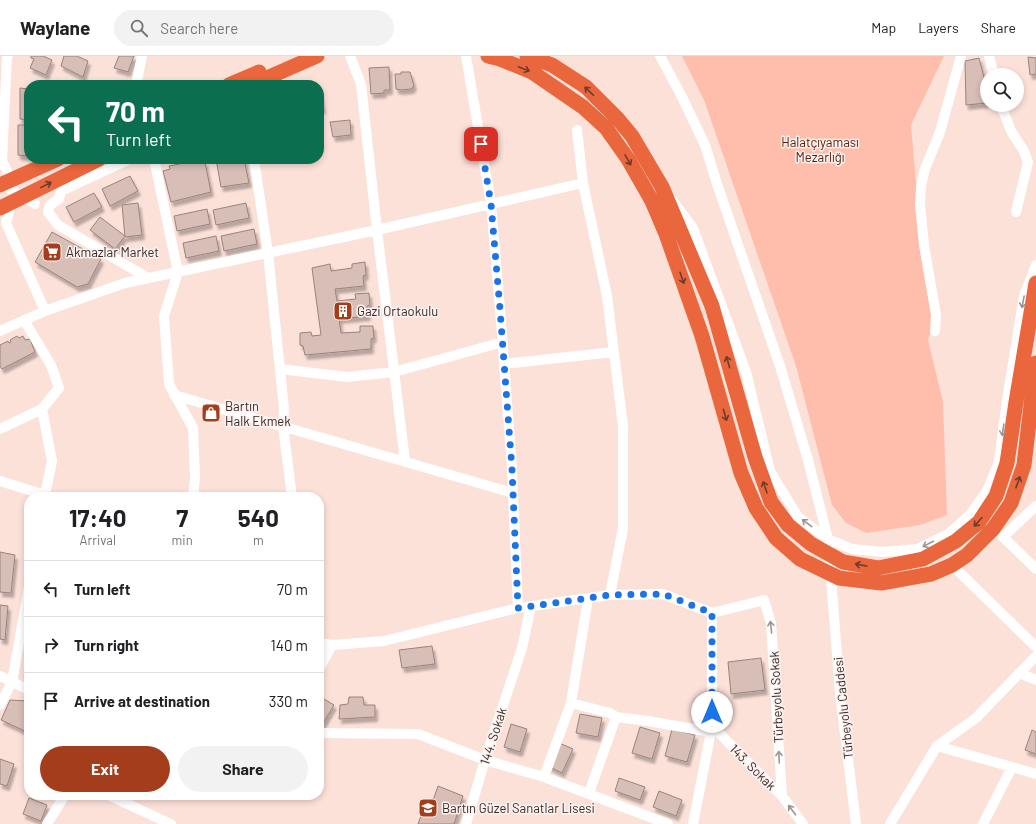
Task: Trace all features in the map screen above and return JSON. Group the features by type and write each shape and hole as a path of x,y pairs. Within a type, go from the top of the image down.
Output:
{"highway":[{"path":"240,80 295,56"},
{"path":"262,80 317,56"},
{"path":"488,56 500,59 532,72 583,107 606,128 628,159 652,202 666,234 702,336 741,473 756,508 776,538 800,559 839,578 881,583 931,574 952,565 967,555 993,529 1011,503 1024,465 1036,363"},
{"path":"527,56 552,65 586,87 617,118 632,136 660,183 712,306 755,457 771,502 788,525 811,544 843,562 878,568 923,560 956,542 979,522 996,496 1007,463 1036,283"},
{"path":"4,182 46,164"},
{"path":"5,205 89,164"}],"street":[{"path":"8,56 3,68 1,143 4,182 35,204"},
{"path":"137,80 142,56"},
{"path":"350,56 361,84 404,461"},
{"path":"466,56 491,204 512,469 518,608"},
{"name":"Türbeyolu Caddesi","path":"660,56 705,145 780,366 808,460 828,542 840,693 856,824"},
{"path":"935,331 936,315 924,245 920,205 921,186 925,169 940,132 961,56"},
{"path":"989,56 992,68"},
{"path":"1004,112 1011,131 1024,151 1028,162 1016,212"},
{"path":"576,130 583,183 607,296 623,426 624,528 610,595"},
{"path":"119,164 61,191 59,199 50,205 48,212 58,224 148,278"},
{"path":"155,164 178,272 164,316 169,384 193,428 195,478 193,492"},
{"path":"255,164 268,253 284,409 283,426 291,492"},
{"path":"0,331 45,311 125,283 377,230 583,183"},
{"path":"660,183 694,228 746,372 770,471 798,516 828,542 852,549 882,552 918,549 948,534 970,515 987,491 999,462 1007,400 1024,296 1036,265"},
{"path":"5,205 3,221 45,311"},
{"path":"0,429 42,409 59,388 51,365 24,320"},
{"path":"280,369 347,377 394,372 503,342"},
{"path":"504,364 614,352"},
{"path":"174,395 513,493"},
{"path":"42,409 52,461 46,492"},
{"path":"0,480 34,492"},
{"path":"1036,506 1003,537 1036,569"},
{"path":"952,565 1036,647"},
{"path":"324,644 332,645 384,640 518,608 610,595 663,594 712,613 711,729 693,824"},
{"path":"544,777 571,703 588,599"},
{"name":"Türbeyolu Sokak","path":"712,613 764,600 771,623 782,796"},
{"name":"144. Sokak","path":"466,824 485,760 522,648 531,606"},
{"path":"0,704 12,682 24,615"},
{"path":"324,660 332,645"},
{"path":"890,824 937,746 976,718 1036,656"},
{"path":"1019,674 1036,680"},
{"path":"0,676 24,688"},
{"path":"571,703 610,713 616,717 711,729"},
{"path":"589,793 616,717"},
{"name":"143. Sokak","path":"711,729 782,796 803,824"},
{"path":"324,733 418,734 485,760 544,777 589,793 668,824"},
{"path":"937,746 1036,774"},
{"path":"983,824 1012,767"},
{"path":"47,824 62,800"},
{"path":"119,800 171,824"}],"green space":[{"name":"Halatçıyaması Mezarlığı","path":"682,56 944,56 911,125 921,240 934,321 928,340 943,402 947,515 920,525 866,533 846,523 832,505 796,366 704,100"}],"building":[{"path":"31,56 43,56 52,60 46,75 30,68 34,59 31,58"},
{"path":"64,56 77,56 88,61 83,77 61,66"},
{"path":"119,56 134,56 128,72 114,68"},
{"path":"1028,57 1036,58 1036,74 1030,75"},
{"path":"979,58 982,68 980,68 980,104 966,105 965,61"},
{"path":"389,67 390,90 384,90 384,93 371,94 369,68"},
{"path":"401,72 410,72 414,86 411,89 396,89 395,74 401,74"},
{"path":"20,88 24,88 24,119 20,119"},
{"path":"350,120 351,135 333,137 330,122"},
{"path":"18,125 24,125 24,156 18,155"},
{"path":"179,164 205,164 211,192 171,202 163,171 170,169 169,166"},
{"path":"217,164 245,164 249,183 221,187"},
{"path":"130,176 138,191 110,206 102,189"},
{"path":"94,193 102,207 74,222 66,207"},
{"path":"138,203 142,235 125,237 122,205"},
{"path":"246,203 249,218 216,225 213,210"},
{"path":"207,209 210,224 177,231 174,216"},
{"path":"100,217 125,236 115,249 90,230"},
{"path":"254,229 257,244 224,251 221,236"},
{"path":"52,232 101,259 88,284 77,287 35,262"},
{"path":"216,236 219,251 186,258 183,243"},
{"name":"Gazi Ortaokulu","path":"365,262 366,275 363,276 364,286 335,289 337,301 356,299 355,294 369,293 370,305 367,306 368,316 339,319 341,333 360,332 360,326 373,326 374,338 371,339 371,349 305,355 303,346 300,345 300,333 311,332 312,336 321,335 312,268 330,264 331,271 352,268 352,264"},
{"path":"17,336 19,338 23,336 25,340 30,339 35,352 2,369 0,366 0,345 8,341 9,343 11,342 10,340"},
{"path":"0,552 15,555 11,593 0,592"},
{"path":"0,605 8,606 5,640 0,639"},
{"path":"432,646 435,664 402,668 399,650"},
{"path":"761,658 765,690 731,694 728,662"},
{"path":"349,697 363,697 364,705 375,705 375,717 339,719 340,705 348,704"},
{"path":"324,699 334,705 324,722"},
{"path":"10,700 24,701 24,731 1,720"},
{"path":"580,714 602,718 598,737 576,733"},
{"path":"511,724 527,729 520,752 504,747"},
{"path":"640,727 660,733 652,759 632,753"},
{"path":"672,729 695,735 687,762 665,756"},
{"path":"1032,730 1036,732 1036,754 1025,750"},
{"path":"557,742 573,749 562,773 546,765"},
{"path":"0,759 14,764 7,786 0,784"},
{"path":"619,778 645,787 640,800 615,791"},
{"path":"438,786 463,796 454,824 418,824 425,805 431,806"},
{"path":"659,791 682,800 676,816 653,807"},
{"path":"28,800 34,800 47,805 41,821 23,814"}],"place":[{"name":"Akmazlar Market","path":"52,252"},
{"name":"Gazi Ortaokulu","path":"343,311"},
{"name":"Bartın Halk Ekmek","path":"211,413"},
{"name":"Bartın Güzel Sanatlar Lisesi","path":"428,808"}],"route":[{"path":"481,144 491,204 500,309 512,469 518,608 610,595 663,594 712,613 712,712"}]}
